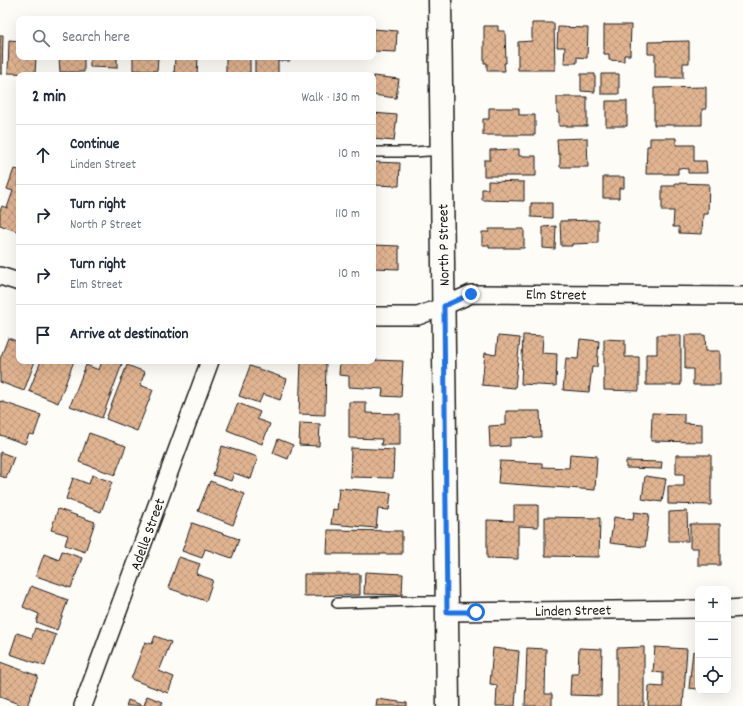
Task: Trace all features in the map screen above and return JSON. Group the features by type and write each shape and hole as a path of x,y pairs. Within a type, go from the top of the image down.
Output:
{"street":[{"name":"North P Street","path":"440,0 448,706"},
{"path":"0,276 16,281"},
{"name":"Elm Street","path":"376,316 418,316 471,294 743,296"},
{"name":"Adelle Street","path":"83,706 209,364"},
{"name":"Linden Street","path":"447,607 695,609"},
{"path":"731,609 743,608"}],"lane":[{"path":"376,152 442,150"},
{"path":"337,603 413,601 447,607"}],"building":[{"path":"532,23 554,23 555,70 518,70 518,42 532,41"},
{"path":"604,25 631,25 630,55 624,55 624,61 609,60 609,54 604,54"},
{"path":"484,26 498,26 498,31 505,31 505,71 487,71 487,63 484,63"},
{"path":"558,27 588,28 587,58 577,57 577,63 564,63 565,47 557,47"},
{"path":"376,29 397,31 396,52 376,51"},
{"path":"0,35 3,35 2,74 0,74"},
{"path":"9,40 16,41 16,60 36,60 35,72 8,73"},
{"path":"689,41 689,63 683,63 683,78 655,78 655,54 648,54 648,42"},
{"path":"59,60 84,60 84,72 60,72"},
{"path":"90,60 117,60 117,68 90,67"},
{"path":"133,60 158,60 157,71 133,70"},
{"path":"175,60 198,60 197,72 174,72"},
{"path":"226,60 250,60 250,72 226,72"},
{"path":"255,60 290,60 278,61 278,72 255,72"},
{"path":"581,74 595,74 595,92 581,91"},
{"path":"601,74 619,74 619,94 601,94"},
{"path":"376,76 399,79 396,98 376,95"},
{"path":"706,87 706,109 702,109 702,125 654,125 654,88"},
{"path":"557,97 587,97 587,126 559,126"},
{"path":"606,101 627,101 627,126 606,126"},
{"path":"489,108 519,108 519,115 535,115 535,135 483,135 483,119 489,119"},
{"path":"376,113 397,115 394,141 376,139"},
{"path":"587,138 588,167 560,167 560,154 558,154 557,139"},
{"path":"650,138 676,138 676,145 694,145 694,161 706,161 707,173 688,173 688,169 678,168 678,174 646,174 647,146 650,146"},
{"path":"519,149 519,156 536,156 536,176 484,176 484,160 490,160 490,150"},
{"path":"376,162 400,163 399,186 376,185"},
{"path":"14,169 16,169 16,231 0,225 0,211 2,206 7,208 13,191 7,189"},
{"path":"603,177 624,177 624,188 619,188 619,198 603,198"},
{"path":"488,181 524,182 524,201 482,200 482,189 488,189"},
{"path":"675,183 709,184 708,214 703,214 702,234 679,233 679,227 673,227 674,211 662,211 662,186 675,186"},
{"path":"531,203 552,203 552,218 531,217"},
{"path":"598,220 598,243 561,246 560,221"},
{"path":"556,226 555,249 543,248 543,227"},
{"path":"489,229 524,229 524,248 489,248 489,245 482,245 482,232 489,232"},
{"path":"376,245 399,246 399,269 376,268"},
{"path":"523,335 543,336 542,353 557,354 556,386 521,384"},
{"path":"657,335 681,335 681,385 646,385 646,354 657,354"},
{"path":"685,335 705,335 706,351 720,351 720,385 693,385 693,369 685,369"},
{"path":"498,336 520,338 515,388 482,385 485,353 496,355"},
{"path":"8,338 16,341 16,364 34,364 24,391 0,382 0,359"},
{"path":"580,339 599,341 597,367 592,367 589,392 563,390 566,358 578,359"},
{"path":"604,339 625,340 625,357 639,357 639,391 604,390"},
{"path":"376,360 403,361 401,397 382,396 383,389 349,387 349,376 339,375 340,364 376,364"},
{"path":"40,364 73,364 58,403 29,391"},
{"path":"101,364 122,364 102,418 70,406 86,365 99,370"},
{"path":"301,364 326,364 325,415 299,414"},
{"path":"127,365 145,372 140,385 153,390 137,431 106,419"},
{"path":"250,366 287,379 280,400 263,394 259,403 239,396"},
{"path":"0,401 41,415 34,435 29,434 25,444 0,435"},
{"path":"349,402 366,402 366,413 400,414 400,445 381,445 382,439 349,438"},
{"path":"238,403 260,412 257,419 270,424 262,444 227,430"},
{"path":"506,411 540,411 541,437 510,438 510,446 490,447 489,426 506,425"},
{"path":"652,413 684,414 684,423 702,424 702,442 651,441"},
{"path":"300,423 320,424 319,446 299,445"},
{"path":"89,433 126,446 115,475 79,462"},
{"path":"278,439 293,445 288,459 273,453"},
{"path":"222,446 258,457 251,479 234,473 231,481 213,475"},
{"path":"351,448 394,450 393,478 350,477"},
{"path":"0,452 14,457 6,478 0,476"},
{"path":"570,454 597,456 595,490 498,483 500,461 542,463 542,467 569,468"},
{"path":"676,455 711,455 711,505 668,504 668,486 684,486 684,474 676,474"},
{"path":"626,461 662,462 661,469 626,468"},
{"path":"92,475 112,482 101,512 66,499 73,478 89,484"},
{"path":"645,476 666,479 662,502 642,499"},
{"path":"210,481 245,494 233,525 198,511"},
{"path":"339,488 391,493 389,510 378,509 376,528 331,524 333,509 337,510"},
{"path":"514,505 538,505 538,527 518,526 518,559 487,558 487,520 514,521"},
{"path":"58,509 95,522 85,552 65,545 68,535 51,530"},
{"path":"687,511 688,541 669,541 669,512"},
{"path":"634,512 649,514 645,547 610,543 614,517 633,520"},
{"path":"545,517 600,518 599,557 545,556"},
{"path":"192,523 239,539 232,558 205,549 202,558 182,551"},
{"path":"690,524 720,524 720,565 698,565 698,548 690,548"},
{"path":"328,530 402,531 402,554 327,554"},
{"path":"62,551 82,558 71,588 36,576 44,554 59,560"},
{"path":"179,557 200,564 196,574 213,580 206,601 168,588"},
{"path":"365,572 403,574 402,595 364,594"},
{"path":"304,574 360,574 360,595 304,596"},
{"path":"31,586 68,600 57,630 36,622 39,614 23,607"},
{"path":"35,628 56,635 45,666 10,654 17,633 32,638"},
{"path":"155,636 171,642 159,671 174,677 168,693 131,679 145,642 152,644"},
{"path":"644,647 644,706 617,706 617,648"},
{"path":"655,647 687,649 683,706 648,706 649,686 663,687 663,673 653,672"},
{"path":"493,648 519,651 515,706 496,706 497,685 490,684"},
{"path":"527,648 546,649 545,694 552,694 552,706 525,706"},
{"path":"579,648 602,649 601,696 570,695 571,674 578,674"},
{"path":"693,651 695,651 695,689 689,688"},
{"path":"0,662 38,676 27,706 0,697"},
{"path":"147,696 163,702 161,706 144,706"},
{"path":"377,699 407,703 407,706 376,706"},
{"path":"128,700 144,706 126,706"}],"route":[{"path":"471,294 444,306 447,612 476,612"}]}
